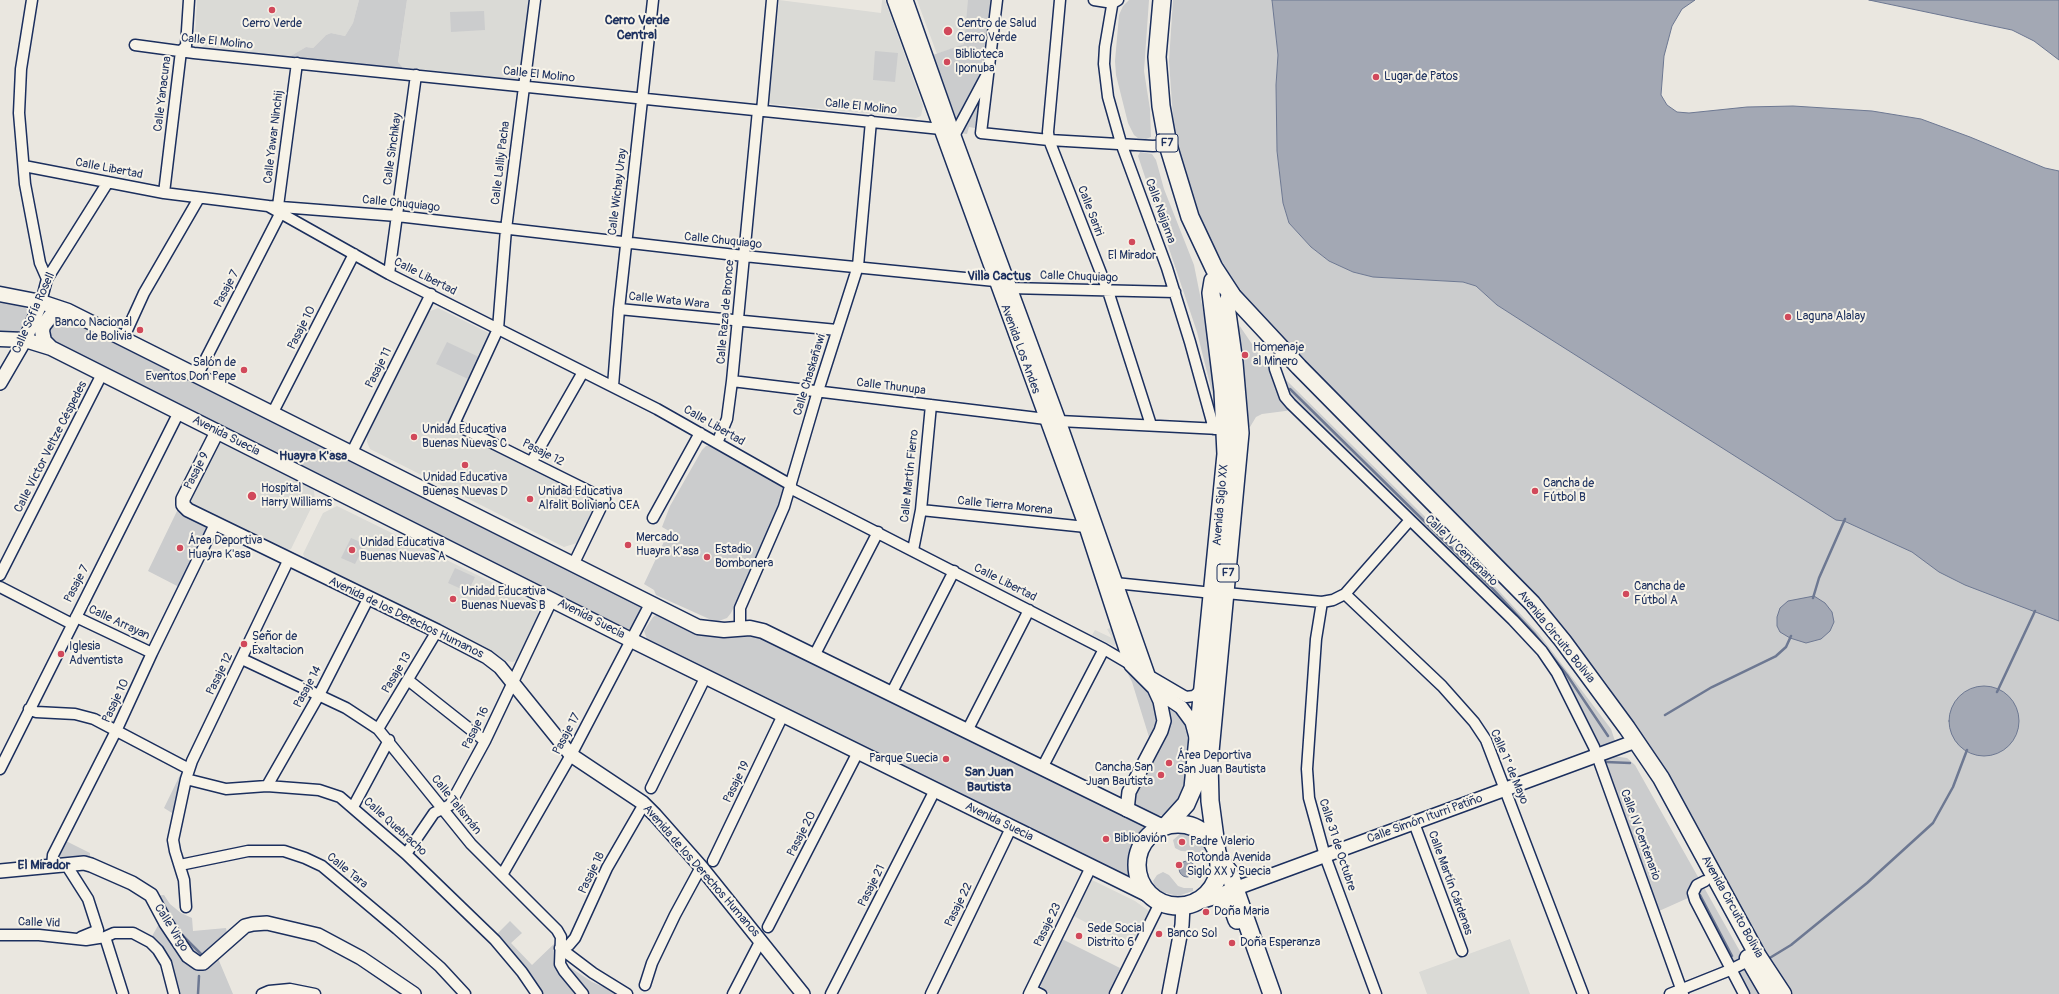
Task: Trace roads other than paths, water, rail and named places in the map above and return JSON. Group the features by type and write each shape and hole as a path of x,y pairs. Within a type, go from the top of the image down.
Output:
{"highway":[{"name":"Avenida Circuito Bolivia","path":"1162,0 1157,57 1161,106 1168,145 1190,217 1220,277 1231,294"},
{"name":"Avenida Siglo XX","path":"1220,277 1214,281 1211,293 1220,429 1226,454 1208,785 1218,856 1229,872 1272,994"},
{"name":"Avenida Siglo XX","path":"1165,826 1190,797 1193,788 1203,688 1219,593 1240,434 1234,363 1226,306 1231,294"},
{"name":"F7","path":"1159,900 1143,884 1138,873 1138,860 1144,843 1152,834 1165,826 1180,824 1199,829 1208,837 1218,856 1219,870 1214,884 1207,894 1198,901"},
{"path":"1159,900 1198,901 1222,898 1232,906 1263,994"}],"main road":[{"path":"0,294 41,302 68,311 650,604 706,630 740,628 763,631 1127,810 1165,826"},
{"name":"Avenida Circuito Bolivia","path":"1231,294 1238,312 1531,615 1632,743 1680,811 1754,958 1770,994"},
{"path":"51,348 44,341 42,330 53,313 68,311"},
{"name":"Avenida Suecia","path":"0,339 25,340 51,348 631,640 1091,868 1159,900"},
{"name":"Avenida Circuito Bolivia","path":"1632,743 1705,881 1754,958 1783,994"}],"street":[{"path":"32,0 21,69 19,113 25,184 40,263 47,279"},
{"name":"Calle Yanacuna","path":"164,193 181,51 186,46 189,0"},
{"name":"Calle Lalliy Pacha","path":"498,330 506,229 535,0"},
{"name":"Calle Wichay Uray","path":"613,386 619,309 653,0"},
{"name":"Calle Raza de Bronce","path":"717,443 727,419 732,381 772,0"},
{"name":"Avenida Los Andes","path":"894,0 995,281 1052,420 1115,583 1148,675 1156,690 1164,721 1161,731 1130,792 1127,810"},
{"name":"Avenida Los Andes","path":"906,0 1009,288 1131,665 1156,690 1181,707 1187,713 1192,722 1198,744"},
{"path":"997,0 981,133 1049,140 1154,146 1168,145"},
{"name":"Calle Sariri","path":"1060,0 1048,132 1049,140 1108,291 1151,425"},
{"path":"1094,0 1115,1"},
{"name":"Calle Naijama","path":"1115,1 1105,47 1104,64 1108,97 1121,143 1175,292 1220,429"},
{"name":"Calle El Molino","path":"135,45 941,129"},
{"name":"Calle Yawar Ninchij","path":"276,209 297,63"},
{"path":"954,136 989,71"},
{"name":"Calle Sinchikay","path":"389,274 416,75"},
{"name":"Calle Chaskañawi","path":"740,628 740,608 784,507 818,391 858,266 871,121"},
{"name":"Calle Libertad","path":"24,166 164,193 276,209 389,274 431,294 498,330 613,386 700,433 791,486 1104,649 1186,696 1194,696 1203,688"},
{"name":"Calle Sofía Rosell","path":"0,383 25,340 41,302 47,279 108,182"},
{"path":"123,339 144,292 198,198"},
{"name":"Calle Chuquiago","path":"276,209 397,216 744,256 858,266 995,281 1009,288 1175,292"},
{"name":"Pasaje 7","path":"197,376 276,209"},
{"name":"Pasaje 10","path":"272,414 354,254"},
{"name":"Pasaje 11","path":"351,454 431,294"},
{"name":"Calle Wata Wara","path":"619,309 738,322 837,330"},
{"name":"Pasaje 12","path":"498,330 454,424 532,461 605,499 573,565"},
{"name":"Calle IV Centenario","path":"1281,355 1274,363 1275,369 1290,404 1513,620 1542,651 1557,673 1597,755 1682,992"},
{"path":"532,461 583,372"},
{"name":"Calle Víctor Veltze Céspedes","path":"0,575 102,374"},
{"name":"Calle Thunupa","path":"732,381 1052,420 1220,429"},
{"name":"Calle Martín Fierro","path":"913,550 921,510 931,405"},
{"name":"Pasaje 7","path":"0,769 179,412"},
{"name":"Pasaje 9","path":"188,510 183,505 183,499 218,432"},
{"path":"653,518 700,433"},
{"name":"Avenida de los Derechos Humanos","path":"188,510 368,599 437,631 487,657 500,667 571,755 644,804 701,867 803,994"},
{"name":"Calle Tierra Morena","path":"921,510 1086,527"},
{"path":"1115,583 1322,602 1334,600 1344,594 1410,520"},
{"name":"Pasaje 10","path":"52,867 53,855 117,729 152,653 215,524"},
{"path":"814,656 878,532"},
{"name":"Pasaje 12","path":"186,906 180,864 174,851 173,840 186,779 289,560"},
{"path":"891,694 954,571"},
{"name":"Calle Arrayan","path":"0,587 152,653"},
{"name":"Calle 1° de Mayo","path":"1344,594 1442,686 1474,722 1486,740 1583,994"},
{"name":"Pasaje 14","path":"267,786 319,695 368,599"},
{"name":"Pasaje 16","path":"406,854 434,813 450,805 485,741 512,681 552,600"},
{"name":"Calle 31 de Octubre","path":"1322,602 1316,639 1307,782 1312,813 1325,856 1376,994"},
{"name":"Pasaje 17","path":"502,875 571,755 650,604"},
{"path":"967,731 1029,610"},
{"name":"Pasaje 13","path":"378,729 437,631"},
{"path":"1042,768 1104,649"},
{"name":"Calle Talismán","path":"242,659 319,695 363,718 378,729 389,740 442,809 472,844 556,930 561,937 560,964 583,994"},
{"path":"651,788 706,676"},
{"path":"408,680 485,741"},
{"path":"29,709 36,712 75,714 94,719 117,729 190,768"},
{"name":"Pasaje 19","path":"713,861 784,715"},
{"path":"353,807 389,740"},
{"name":"Calle Simón Iturri Patiño","path":"1198,901 1235,889 1632,743"},
{"name":"Pasaje 20","path":"768,927 858,752"},
{"name":"Calle Quebracho","path":"186,779 226,789 267,786 328,792 340,797 406,854 495,940 522,972 537,994"},
{"name":"Pasaje 21","path":"832,994 935,790"},
{"name":"Pasaje 18","path":"560,948 569,946 575,938 607,868 644,804"},
{"name":"Calle Martín Cárdenas","path":"1414,823 1462,951"},
{"name":"Pasaje 22","path":"931,994 1011,828"},
{"name":"Calle Tara","path":"180,864 248,851 284,851 305,858 322,866 397,929 440,967 466,994"},
{"name":"Calle Virgo","path":"0,871 91,864 144,890 151,895 166,923 188,956 198,963 203,963 245,926 260,923 281,925 318,935 337,944 361,958 414,994"},
{"path":"68,866 88,899 123,994"},
{"path":"646,985 652,963 675,915 701,867"},
{"name":"Pasaje 23","path":"1031,991 1091,868"},
{"path":"1705,881 1695,889 1693,893 1695,900 1730,970 1744,994"},
{"path":"1115,994 1159,900"},
{"path":"1169,994 1182,925 1198,901"},
{"name":"Calle Vid","path":"0,935 77,938 86,940 101,934 124,932 133,933 150,942 166,963 174,994"},
{"path":"733,994 761,940"},
{"path":"560,948 592,973 627,994"},
{"path":"1670,994 1682,992 1754,958"},
{"path":"262,994 269,991 290,989 315,994"},
{"path":"1031,991 1042,994"}],"waterway":[{"path":"1290,389 1491,587 1534,633 1567,675 1608,736"},
{"path":"1813,598 1819,578 1845,519"},
{"path":"1997,692 2035,611"},
{"path":"1665,715 1712,687 1776,656 1786,647 1791,636"},
{"path":"1768,959 1791,945 1867,883 1933,823 1953,787 1967,750"},
{"path":"1606,762 1630,763"},
{"path":"1700,895 1732,956"},
{"path":"182,935 201,954"},
{"path":"198,994 199,976"}],"place":[{"name":"Cerro Verde","path":"272,10"},
{"name":"Centro de Salud Cerro Verde","path":"948,31"},
{"name":"Biblioteca Iponuba","path":"947,62"},
{"name":"Lugar de Patos","path":"1376,77"},
{"name":"El Mirador","path":"1132,242"},
{"name":"Laguna Alalay","path":"1788,317"},
{"name":"Banco Nacional de Bolivia","path":"140,330"},
{"name":"Homenaje al Minero","path":"1245,355"},
{"name":"Salón de Eventos Don Pepe","path":"244,370"},
{"name":"Unidad Educativa Buenas Nuevas C","path":"414,437"},
{"name":"Unidad Educativa Buenas Nuevas D","path":"465,465"},
{"name":"Cancha de Fútbol B","path":"1535,491"},
{"name":"Hospital Harry Williams","path":"252,496"},
{"name":"Unidad Educativa Alfalit Boliviano CEA","path":"530,499"},
{"name":"Mercado Huayra K'asa","path":"628,545"},
{"name":"Área Deportiva Huayra K'asa","path":"180,548"},
{"name":"Unidad Educativa Buenas Nuevas A","path":"352,550"},
{"name":"Estadio Bombonera","path":"707,557"},
{"name":"Cancha de Fútbol A","path":"1626,594"},
{"name":"Unidad Educativa Buenas Nuevas B","path":"453,599"},
{"name":"Señor de Exaltacion","path":"244,644"},
{"name":"Iglesia Adventista","path":"61,654"},
{"name":"Parque Suecia","path":"946,759"},
{"name":"Área Deportiva San Juan Bautista","path":"1169,763"},
{"name":"Cancha San Juan Bautista","path":"1161,775"},
{"name":"Biblioavión","path":"1106,839"},
{"name":"Padre Valerio","path":"1182,842"},
{"name":"Rotonda Avenida Siglo XX y Suecia","path":"1179,865"},
{"name":"Doña Maria","path":"1206,912"},
{"name":"Banco Sol","path":"1159,934"},
{"name":"Sede Social Distrito 6","path":"1079,936"},
{"name":"Doña Esperanza","path":"1232,943"}],"district":[{"name":"Cerro Verde Central","path":"637,28"},
{"name":"Villa Cactus","path":"999,277"},
{"name":"Huayra K'asa","path":"313,457"},
{"name":"San Juan Bautista","path":"989,780"},
{"name":"El Mirador","path":"44,866"}]}
